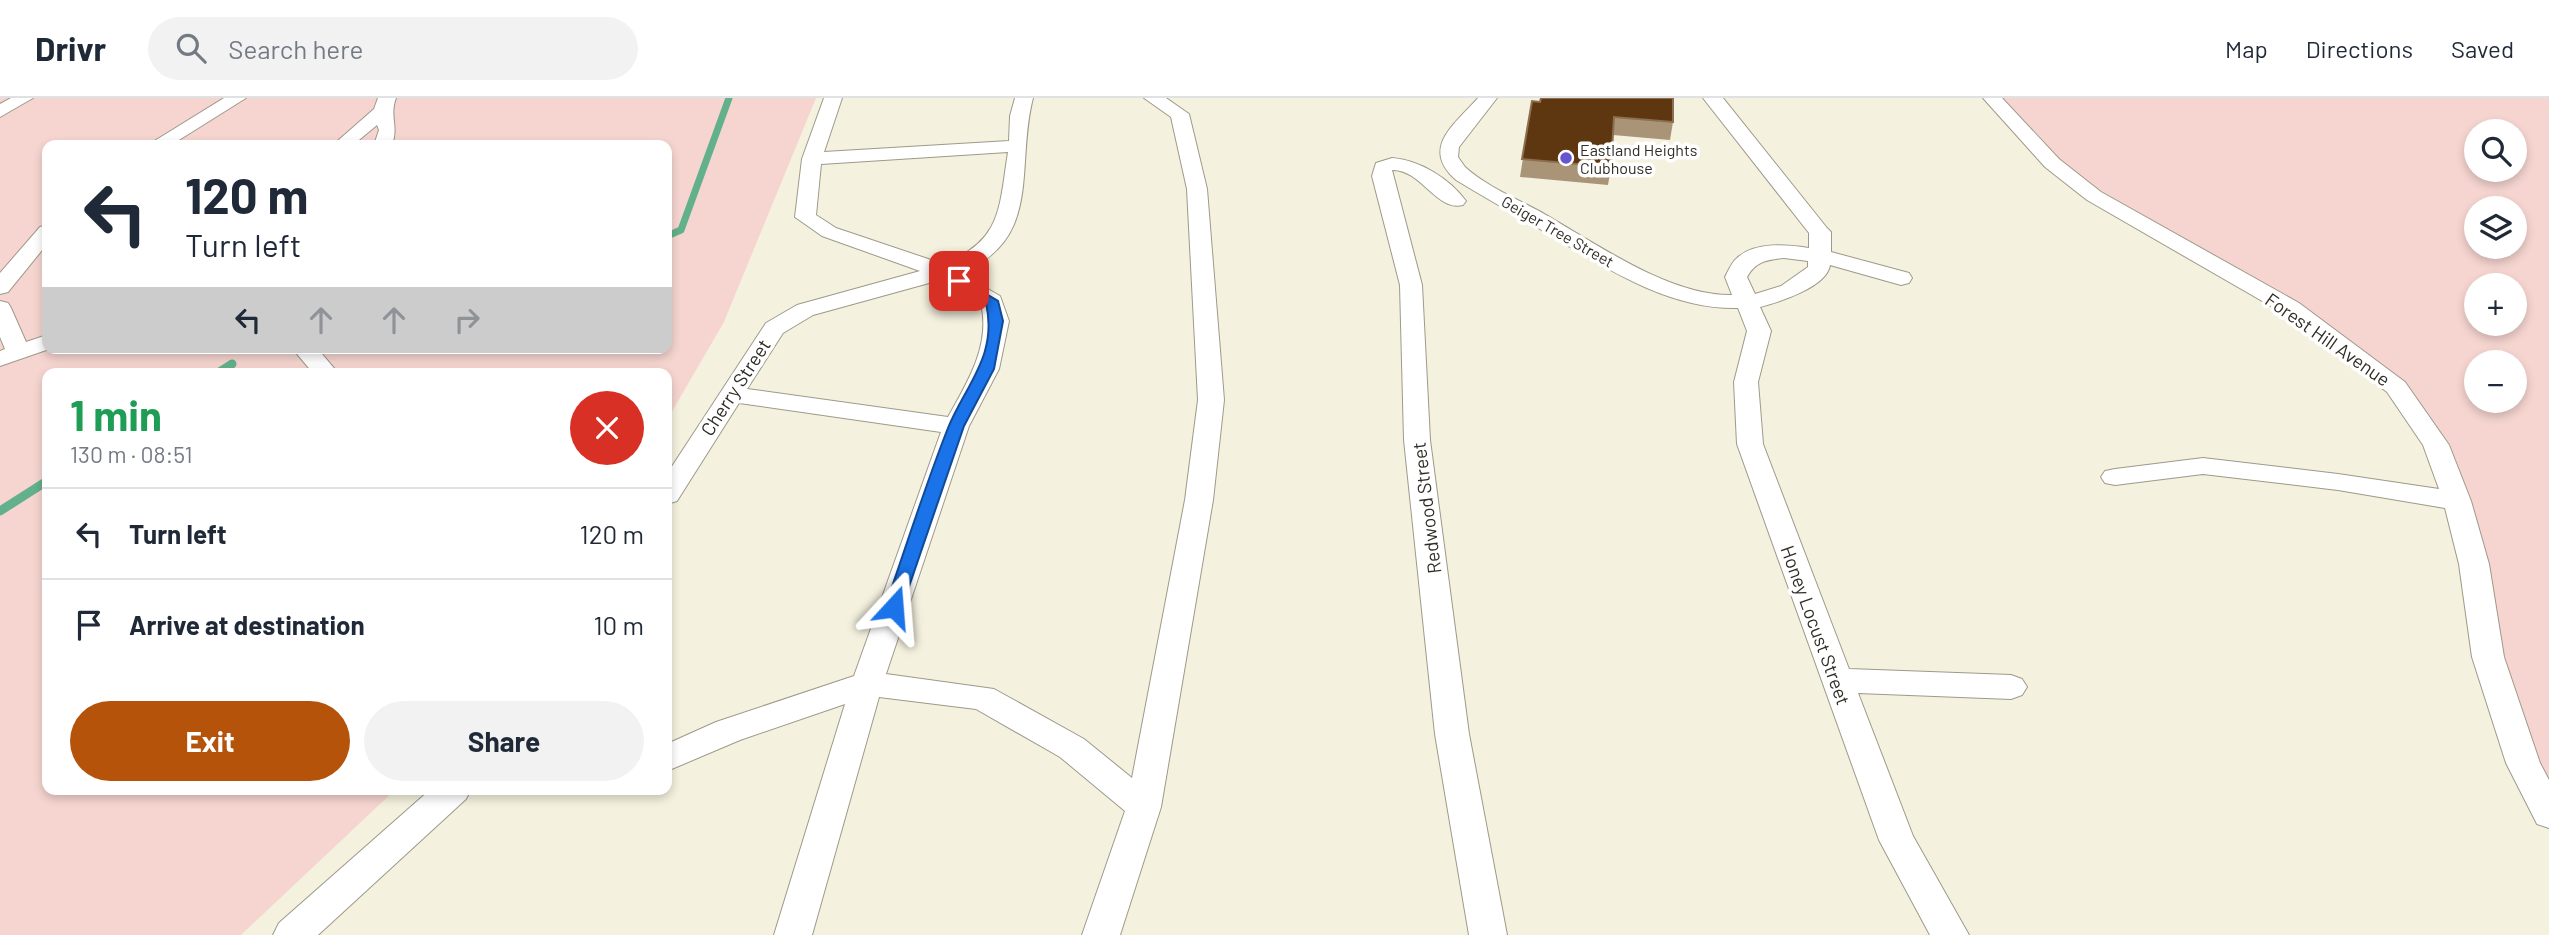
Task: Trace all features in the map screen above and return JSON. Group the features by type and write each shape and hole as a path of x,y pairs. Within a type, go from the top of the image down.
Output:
{"street":[{"path":"0,112 24,98"},
{"path":"166,140 237,98"},
{"path":"793,935 867,684 956,426 987,369 997,321 992,301 943,272 829,232 805,217 812,159 833,98"},
{"name":"Cherry Street","path":"672,484 774,328 805,310 943,272 971,261 994,243 1009,212 1018,146 1019,116 1024,98"},
{"path":"1101,935 1144,807 1199,500 1212,400 1197,189 1180,114 1153,98"},
{"name":"Geiger Tree Street","path":"1488,98 1451,141 1448,153 1452,165 1463,176 1642,279 1702,298 1748,303"},
{"path":"1712,98 1722,107 1820,232 1822,246 1818,256 1819,268 1808,279 1787,291 1748,303"},
{"name":"Forest Hill Avenue","path":"1992,98 2052,163 2094,196 2291,308 2396,387 2436,444 2458,501 2474,564 2488,657 2523,763 2549,814"},
{"path":"347,140 384,104"},
{"path":"384,104 388,131 385,140"},
{"path":"812,159 1018,146"},
{"name":"Redwood Street","path":"1456,201 1410,167 1395,163 1382,167 1382,177 1411,285 1419,453 1452,734 1488,935"},
{"path":"0,287 42,237"},
{"name":"Honey Locust Street","path":"1818,256 1793,250 1772,251 1749,259 1738,268 1736,278 1739,290 1748,303 1759,331 1746,382 1750,444 1897,840 1950,935"},
{"path":"1818,256 1901,278"},
{"path":"0,307 9,356 42,344"},
{"path":"309,354 322,368"},
{"path":"731,394 956,426"},
{"path":"2115,477 2203,466 2338,482 2458,501"},
{"path":"1836,680 2011,687"},
{"path":"672,756 729,731 867,684 983,698 1072,748 1144,807"},
{"path":"292,935 447,795"}],"shaded area":[{"path":"0,98 816,98 724,322 672,411 672,368 42,368 42,795 390,795 241,935 0,935"},
{"path":"1992,98 2549,98 2549,814 2457,501 2396,387 2336,341 2094,196"}],"building":[{"name":"Eastland Heights Clubhouse","path":"1541,98 1673,98 1673,122 1614,117 1611,167 1522,159 1532,101 1540,102"}],"waterway":[{"path":"672,234 681,230 729,98"},
{"path":"226,368 232,364"},
{"path":"0,511 42,484"}],"place":[{"name":"Eastland Heights Clubhouse","path":"1566,158"}],"route":[{"path":"894,607 956,426 987,369 997,321 992,301 959,281"}]}
